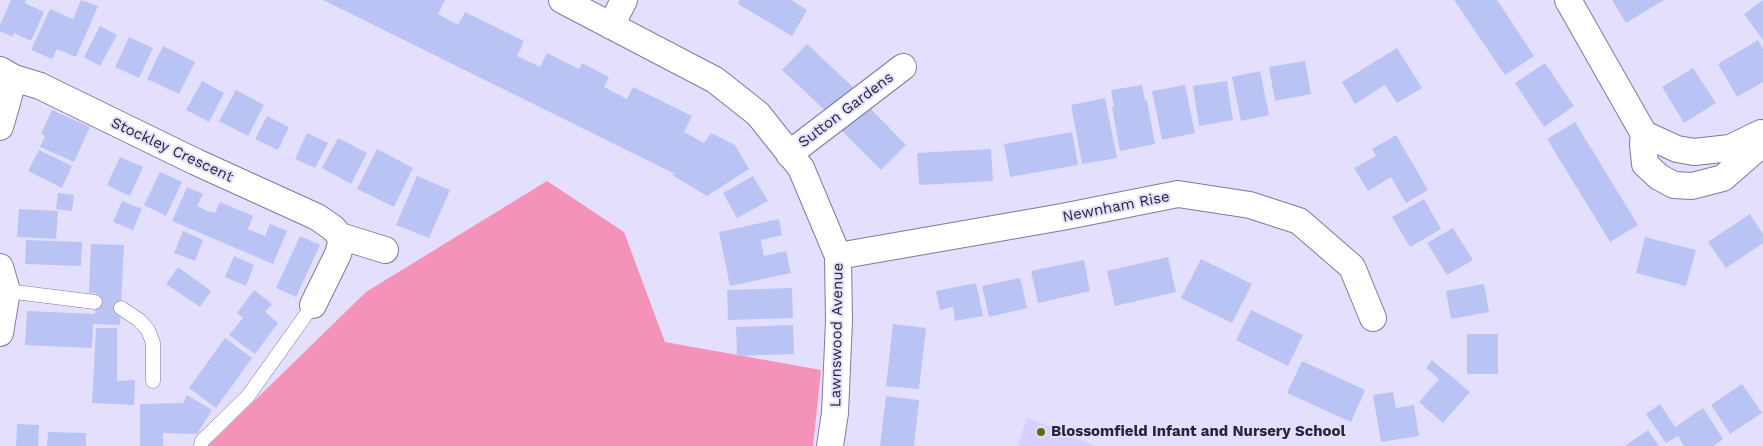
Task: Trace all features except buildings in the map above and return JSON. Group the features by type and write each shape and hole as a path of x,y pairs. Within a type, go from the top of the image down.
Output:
{"street":[{"name":"Lawnswood Avenue","path":"562,0 715,80 758,114 801,168 838,256 839,321 835,413 830,446"},
{"path":"611,26 624,0"},
{"path":"1568,0 1644,134 1645,164 1659,177 1674,185 1692,186 1723,178 1763,143"},
{"name":"Sutton Gardens","path":"789,154 903,67"},
{"path":"0,127 7,74"},
{"name":"Stockley Crescent","path":"7,74 40,86 196,162 317,217 333,228 340,236 385,250"},
{"path":"1644,134 1677,149 1694,152 1730,148 1763,132"},
{"name":"Newnham Rise","path":"838,256 1062,217 1178,194 1250,205 1299,221 1352,267 1373,318"},
{"path":"313,305 338,254 341,243 340,236"},
{"path":"0,333 3,279"}],"lane":[{"path":"3,279 95,302"},
{"path":"201,446 202,441 248,396 313,305"},
{"path":"121,308 139,320 148,330 153,343 154,381"}],"shaded area":[{"path":"547,181 624,232 665,342 821,370 813,446 208,446 366,292"},
{"name":"Blossomfield Infant and Nursery School","path":"1026,417 1096,446 1018,446"}],"place":[{"name":"Blossomfield Infant and Nursery School","path":"1041,432"}]}
